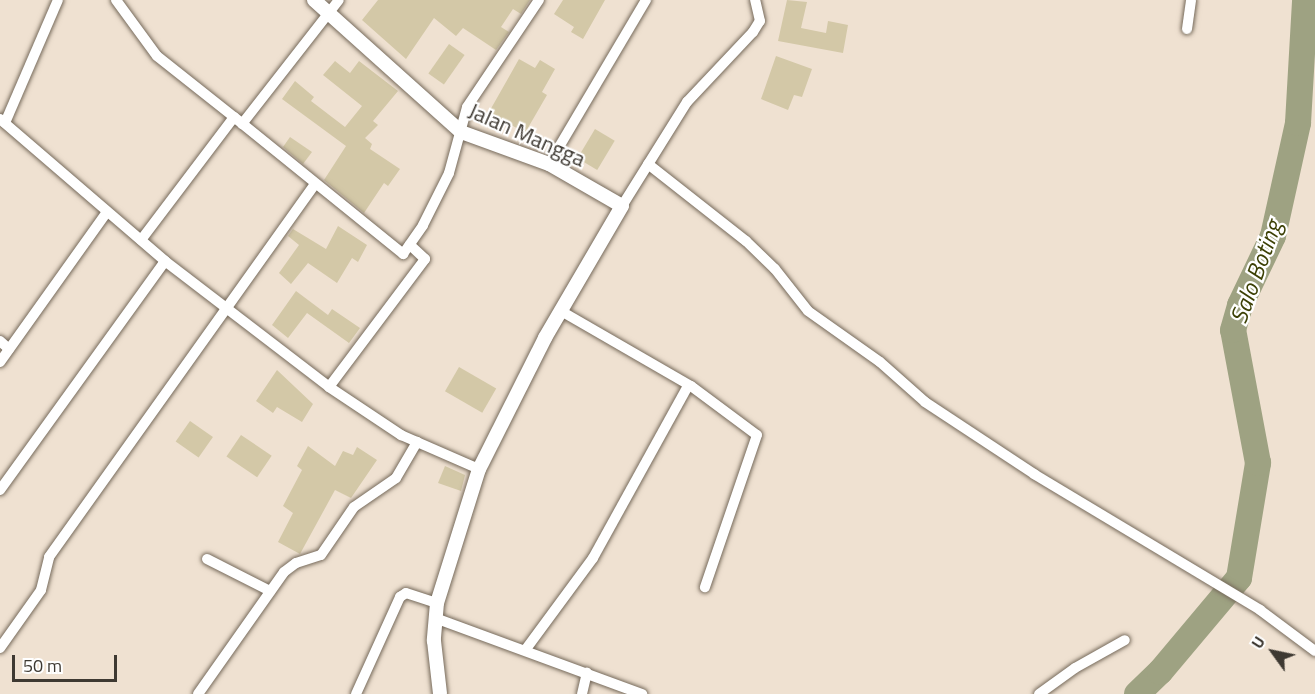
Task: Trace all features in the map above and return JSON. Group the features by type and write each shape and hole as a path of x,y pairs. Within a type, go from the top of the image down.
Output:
{"street":[{"path":"58,0 3,121 165,261 329,387 417,442 480,469"},
{"path":"116,0 157,56 314,186 403,254 411,245 449,173 471,100 538,0"},
{"name":"Jalan Mangga","path":"314,0 330,12 417,96 460,132 549,164 622,206"},
{"path":"141,240 339,0"},
{"path":"549,164 646,0"},
{"path":"440,694 435,618 437,603 480,469 561,311 648,164 687,102 753,32 760,21 755,0"},
{"path":"1186,29 1191,0"},
{"path":"648,164 746,241 775,269 808,311 880,362 925,402 1034,474 1260,610 1315,651"},
{"path":"0,648 41,591 49,557 314,186"},
{"path":"0,362 107,212"},
{"path":"329,387 425,259 411,245"},
{"path":"0,490 165,261"},
{"path":"561,311 688,386 757,436 705,587"},
{"path":"0,341 9,349"},
{"path":"526,649 593,558 688,386"},
{"path":"198,694 270,591 292,565 321,555 354,507 396,478 417,442"},
{"path":"207,560 270,591"},
{"path":"356,694 400,597 406,594 437,603"},
{"path":"435,618 526,649 586,673 620,690 642,694"},
{"path":"1039,694 1074,668 1125,640"},
{"path":"582,694 586,673"}],"building":[{"path":"378,0 530,0 521,14 513,9 501,27 509,32 496,50 463,28 456,36 434,18 406,59 362,20"},
{"path":"563,0 605,0 583,39 571,32 574,27 554,14"},
{"path":"787,0 807,2 801,28 826,33 828,21 848,25 843,53 778,41"},
{"path":"449,44 465,55 444,84 428,73"},
{"path":"776,56 812,69 802,97 794,95 788,110 761,99"},
{"path":"519,59 535,68 540,60 555,69 542,92 547,95 525,133 489,112"},
{"path":"335,61 350,73 359,61 398,91 373,121 378,125 365,138 372,144 370,149 400,169 388,186 384,183 364,213 324,180 346,146 282,99 295,81 314,97 311,101 345,127 362,106 323,75"},
{"path":"595,129 615,141 597,170 577,158"},
{"path":"290,137 312,152 303,164 283,147"},
{"path":"338,226 367,245 358,262 352,258 337,283 308,263 291,284 279,273 299,245 288,236 293,229 326,249"},
{"path":"296,291 328,315 332,309 360,328 349,343 307,313 288,338 272,325"},
{"path":"459,367 496,388 482,413 445,391"},
{"path":"277,370 313,404 302,422 277,407 273,413 256,401"},
{"path":"190,421 213,437 199,458 176,441"},
{"path":"241,435 272,456 257,477 226,457"},
{"path":"308,446 335,466 343,451 353,455 357,447 377,460 351,498 335,490 300,554 278,542 293,513 283,506 302,470 297,466"},
{"path":"445,466 465,475 461,491 438,483"}],"waterway":[{"name":"Salo Boting","path":"1137,694 1160,672 1239,578 1258,463 1233,330 1240,305 1273,236 1298,123 1305,0"}]}
